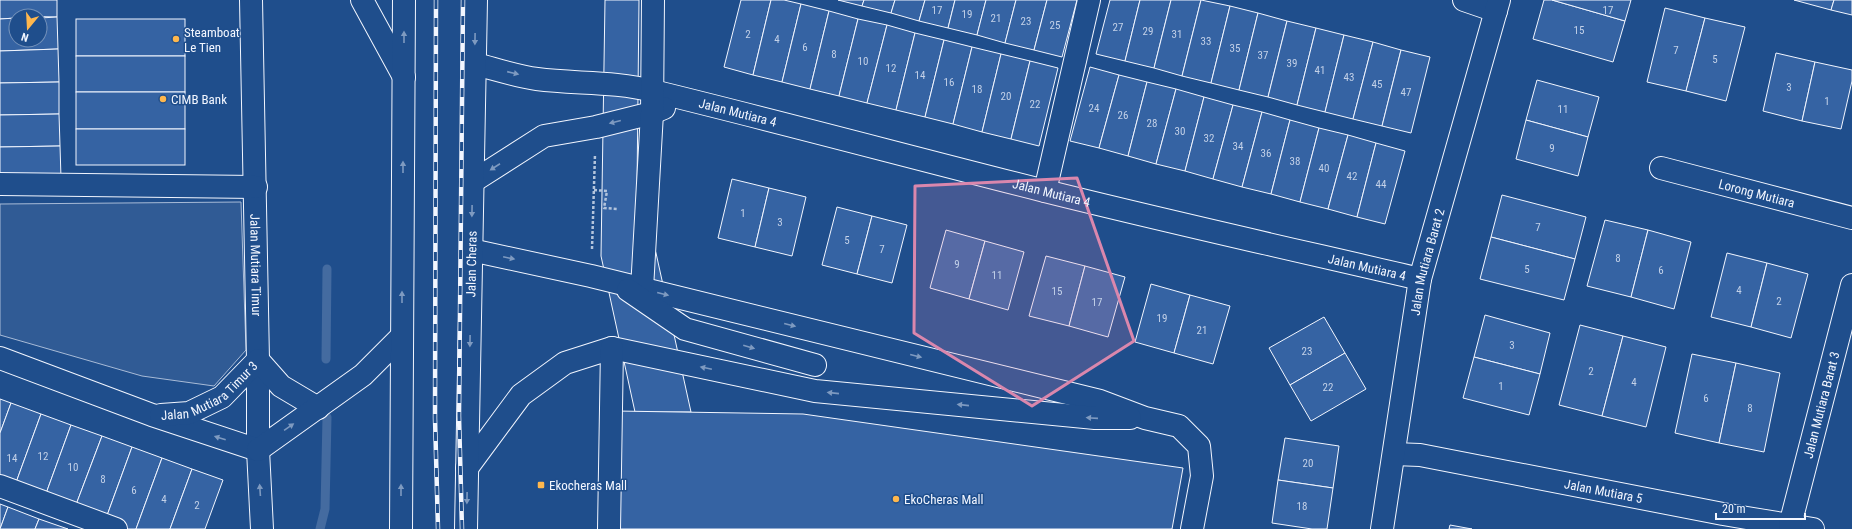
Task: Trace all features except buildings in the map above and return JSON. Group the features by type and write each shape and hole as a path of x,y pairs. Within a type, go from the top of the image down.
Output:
{"main road":[{"name":"Jalan Mutiara Timur","path":"251,0 256,187 258,450 262,529"},
{"path":"362,0 404,77"},
{"path":"401,529 404,0"},
{"name":"Jalan Cheras","path":"466,529 476,0"},
{"path":"642,289 652,113 653,0"},
{"path":"1045,191 1089,0"},
{"path":"1464,0 1497,5"},
{"name":"Jalan Mutiara Barat 2","path":"1382,529 1420,279 1497,5"},
{"name":"Jalan Mutiara 4","path":"475,64 536,79 609,83 652,91 684,100 714,105 1045,191 1420,279"},
{"name":"Jalan Mutiara 4","path":"472,182 544,136 596,127 652,113 684,100"},
{"name":"Lorong Mutiara","path":"1661,168 1852,218"},
{"path":"0,184 256,187"},
{"path":"471,250 591,276 1092,400 1145,418 1179,426 1199,446 1202,476 1192,529"},
{"path":"615,282 685,329 815,365"},
{"name":"Jalan Mutiara Barat 3","path":"1790,525 1852,285"},
{"path":"258,450 364,375 402,336"},
{"path":"467,468 521,395 565,363 612,348 815,391 1095,418 1145,418"},
{"path":"609,529 612,348"},
{"name":"Jalan Mutiara Timur 3","path":"0,358 152,415 258,450"},
{"name":"Jalan Mutiara Timur 3","path":"152,415 189,413 222,397 258,360 281,386 318,408"},
{"name":"Jalan Mutiara 5","path":"1394,454 1420,455 1721,522 1790,525 1813,529"},
{"path":"0,486 116,529"}],"path":[{"path":"591,276 596,127"},
{"path":"594,190 607,191 604,208 617,208"}],"highlighted area":[{"path":"1077,178 1134,341 1032,406 914,333 915,186"}],"shaded area":[{"path":"241,202 246,350 214,386 142,376 0,335 0,204"}],"waterway":[{"path":"326,359 327,269"},
{"path":"320,529 325,509 327,417"}],"railway":[{"path":"436,0 435,418 438,529"},
{"path":"462,529 459,416 463,0"}],"place":[{"name":"Steamboat Le Tien","path":"176,39"},
{"name":"CIMB Bank","path":"163,99"},
{"name":"Ekocheras Mall","path":"541,485"},
{"name":"EkoCheras Mall","path":"896,499"}]}
